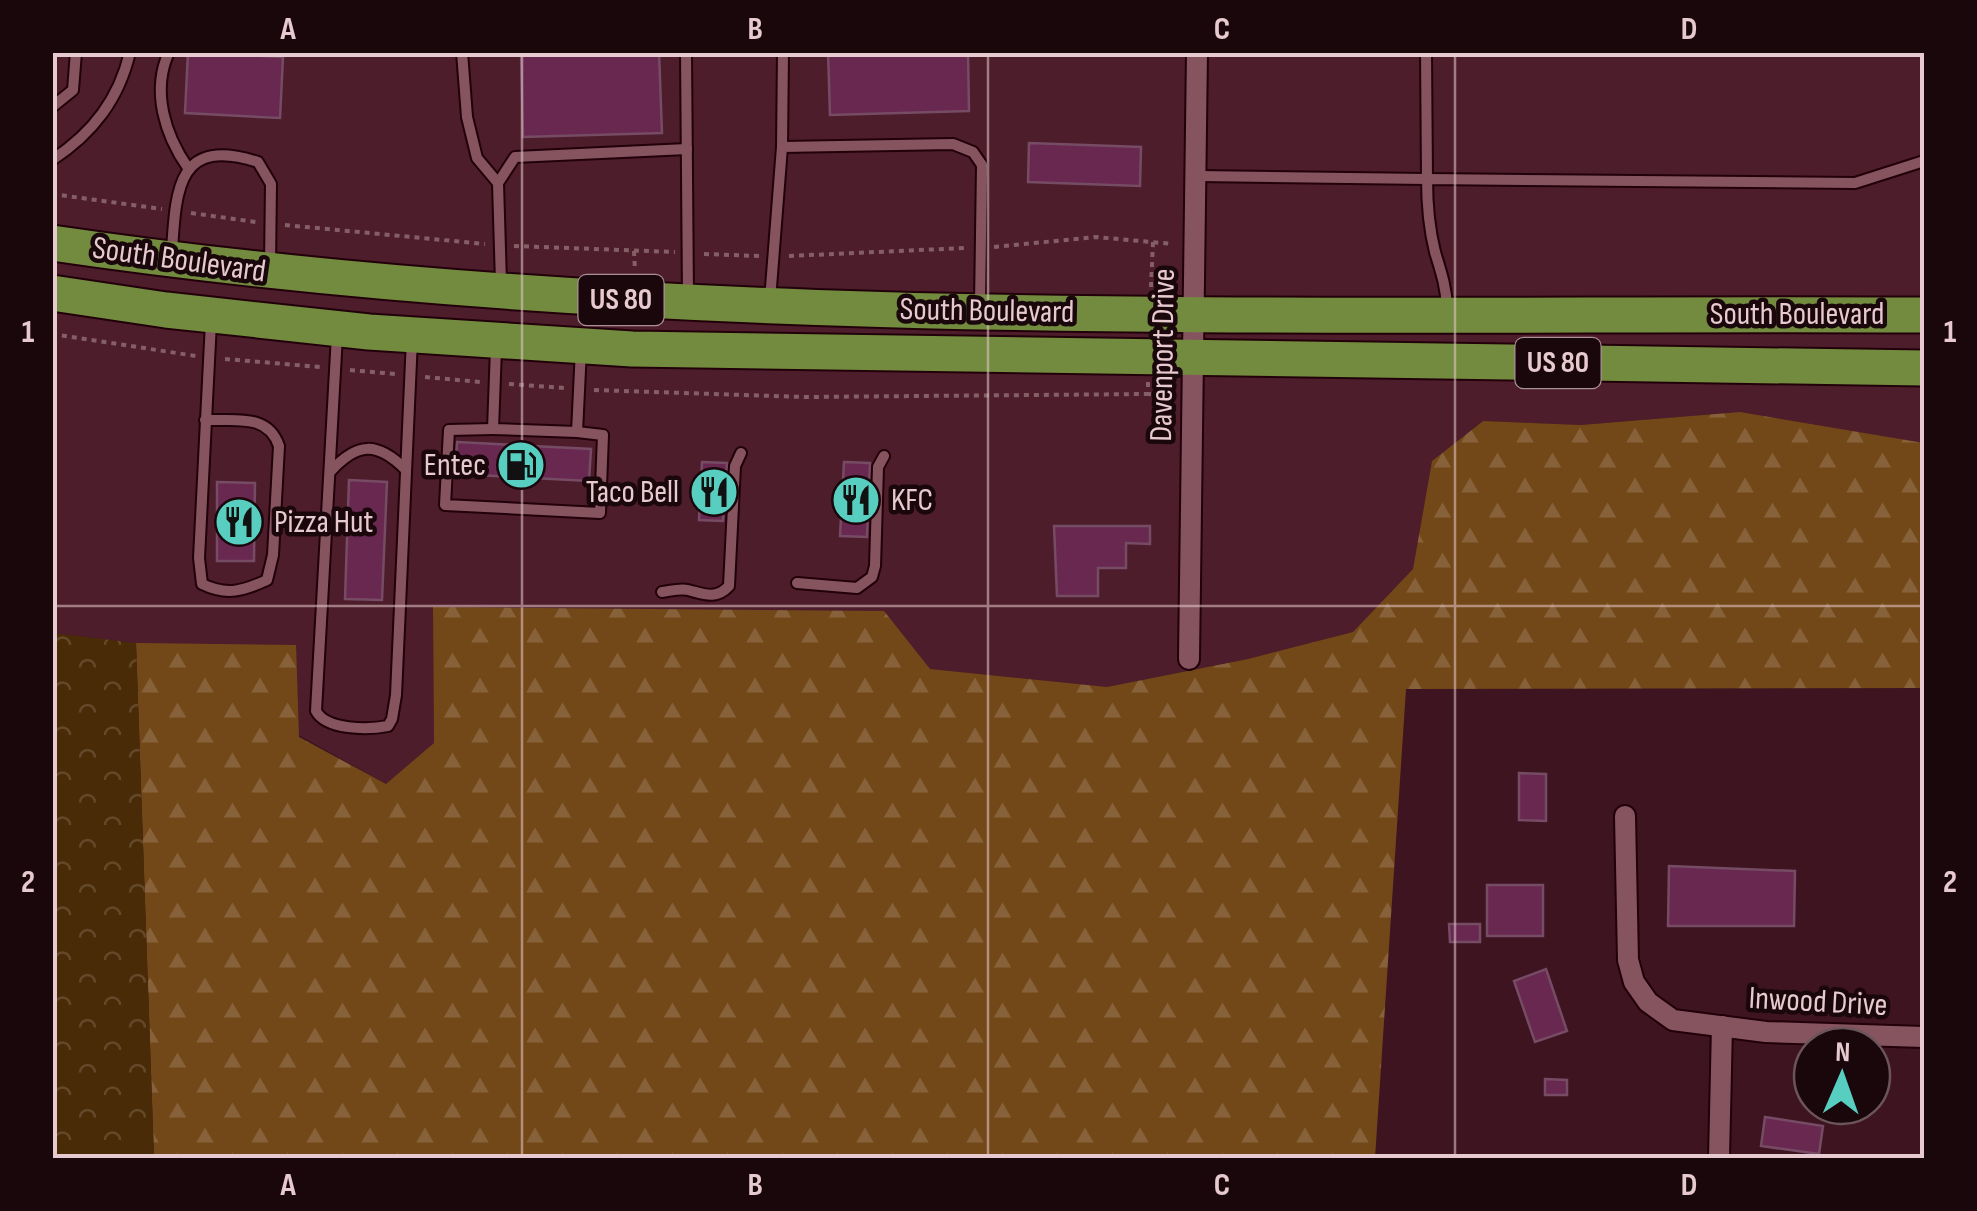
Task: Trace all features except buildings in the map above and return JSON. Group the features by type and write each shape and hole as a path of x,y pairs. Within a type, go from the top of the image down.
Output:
{"highway":[{"name":"South Boulevard","path":"52,242 270,272 500,292 769,308 1193,314 1924,315"},
{"path":"353,330 446,330 468,326 497,308 500,292"},
{"name":"South Boulevard","path":"52,293 353,330 581,346 1924,368"},
{"path":"1012,356 1095,348 1108,341 1110,334 1109,325 1097,313"}],"street":[{"name":"Davenport Drive","path":"1189,659 1197,52"},
{"path":"1625,816 1625,926 1634,982 1648,1002 1673,1020 1722,1026"},
{"name":"Inwood Drive","path":"1720,1158 1722,1026 1766,1032 1924,1037"}],"lane":[{"path":"52,107 73,90 76,52"},
{"path":"52,160 94,127 124,77 130,52"},
{"path":"169,52 162,77 163,122 173,147 188,168"},
{"path":"462,52 468,116 477,158 498,183"},
{"path":"686,52 688,304"},
{"path":"769,308 782,147 783,52"},
{"path":"1426,52 1427,208 1435,252 1446,280 1448,313"},
{"path":"782,147 953,144 974,152 982,165 980,312"},
{"path":"500,292 498,183 514,158 687,149"},
{"path":"171,260 174,211 179,185 188,168 206,156 235,155 258,162 271,184 270,272"},
{"path":"1198,176 1855,183 1924,161"},
{"path":"205,420 264,423 274,432 279,446 273,555 267,580 233,592 216,591 202,584 198,558 208,357 212,315"},
{"path":"353,330 335,369 316,710 329,723 378,728 388,726 392,719 396,695 412,335"},
{"path":"493,429 496,342"},
{"path":"577,432 581,346"},
{"path":"493,429 603,435 600,513 445,505 450,430 493,429"},
{"path":"330,472 345,455 361,448 376,449 406,470"},
{"path":"662,592 684,589 712,596 723,593 728,586 735,466 741,453"},
{"path":"797,583 857,588 872,577 878,467 884,456"}],"path":[{"path":"52,194 273,224 501,245 775,257 1096,237 1195,246"},
{"path":"52,334 208,357 578,389 805,397 1148,394"}],"shaded area":[{"path":"53,53 1924,53 1924,443 1740,412 1581,425 1482,421 1432,461 1413,569 1353,632 1248,659 1107,687 433,608 434,743 386,784 136,643 53,633"}],"green space":[{"path":"1740,412 1924,443 1924,688 1406,689 1375,1158 154,1158 136,643 296,645 299,737 386,784 434,743 433,607 884,611 930,669 1107,687 1248,659 1353,632 1413,569 1432,461 1483,421 1581,425"},
{"path":"53,633 136,643 154,1158 53,1158"}],"place":[{"name":"Entec","path":"521,465"},
{"name":"Taco Bell","path":"714,492"},
{"name":"KFC","path":"856,500"},
{"name":"Pizza Hut","path":"239,522"}]}
